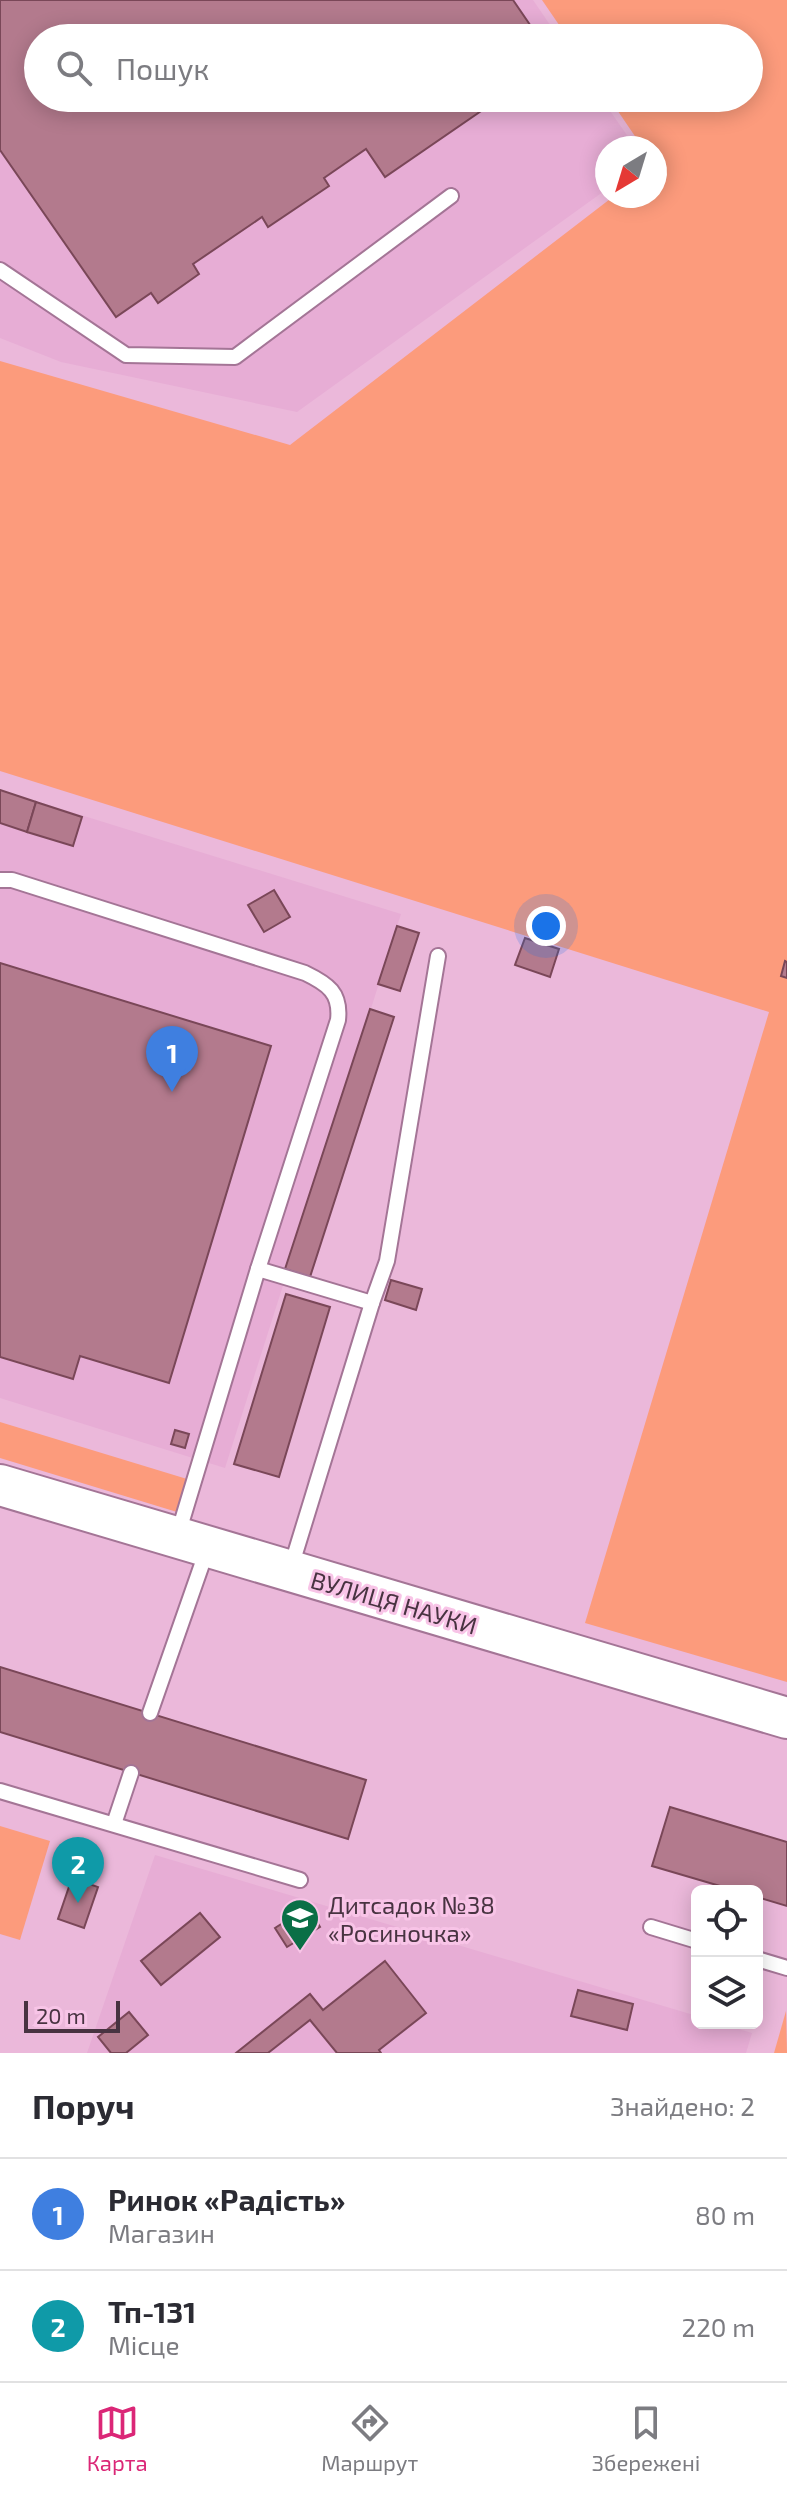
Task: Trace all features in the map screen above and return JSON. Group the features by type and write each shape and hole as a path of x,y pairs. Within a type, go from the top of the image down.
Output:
{"street":[{"name":"ВУЛИЦЯ НАУКИ","path":"0,1485 787,1718"}],"lane":[{"path":"0,270 126,355 235,357 451,196"},
{"path":"0,880 86,904 328,984 340,1002 338,1020 258,1269 150,1713"},
{"path":"290,1571 387,1261 438,956"},
{"path":"258,1269 372,1303"},
{"path":"114,1824 131,1773"},
{"path":"0,1791 300,1880"},
{"path":"651,1927 691,1939"},
{"path":"763,1961 787,1968"}],"shaded area":[{"path":"0,0 533,0 549,24 24,24 24,112 611,112 628,136 595,136 595,198 297,412 61,362 0,338"},
{"path":"542,0 787,0 787,1682 585,1623 769,1012 0,771 0,361 290,445 598,208 667,208 667,136 635,136 619,112 763,112 763,24 558,24"},
{"path":"0,790 401,914 225,1468 0,1398"},
{"path":"0,1422 187,1479 177,1512 0,1458"},
{"path":"0,1826 50,1841 20,1940 0,1934"},
{"name":"Дитсадок №38 «Росиночка»","path":"155,1855 691,2014 691,2029 739,2029 752,2033 746,2053 87,2053"},
{"path":"786,2011 787,2053 774,2053"}],"building":[{"path":"0,0 513,0 529,24 24,24 24,112 480,112 385,177 366,149 324,178 329,186 268,227 262,217 193,264 199,274 158,303 151,293 116,317 0,150"},
{"path":"0,790 36,802 27,832 0,823"},
{"path":"36,802 82,817 73,846 27,832"},
{"path":"274,890 290,917 264,932 248,905"},
{"path":"397,926 419,933 400,991 378,984"},
{"path":"525,938 559,949 550,977 515,965"},
{"path":"787,962 787,978 781,976"},
{"path":"0,963 271,1046 169,1383 80,1356 73,1379 0,1357"},
{"path":"370,1009 394,1017 310,1277 285,1269"},
{"path":"391,1280 422,1289 416,1310 385,1300"},
{"path":"286,1294 330,1307 279,1477 234,1464"},
{"path":"175,1430 189,1434 185,1448 171,1444"},
{"path":"0,1667 366,1780 348,1839 0,1732"},
{"path":"670,1807 787,1842 787,1906 763,1899 763,1885 717,1885 652,1866"},
{"path":"72,1878 98,1887 84,1928 58,1919"},
{"path":"308,1907 320,1927 287,1947 275,1928"},
{"path":"200,1913 220,1937 161,1985 141,1961"},
{"path":"385,1961 426,2013 379,2050 381,2053 337,2053 310,2020 268,2053 236,2053 310,1994 323,2010"},
{"path":"578,1990 633,2004 627,2030 571,2016"},
{"path":"129,2012 148,2035 126,2053 111,2053 98,2037"}],"place":[{"name":"Ринок «Радість»","path":"172,1092"},
{"name":"Тп-131","path":"78,1903"},
{"name":"Дитсадок №38 «Росиночка»","path":"300,1952"}]}
